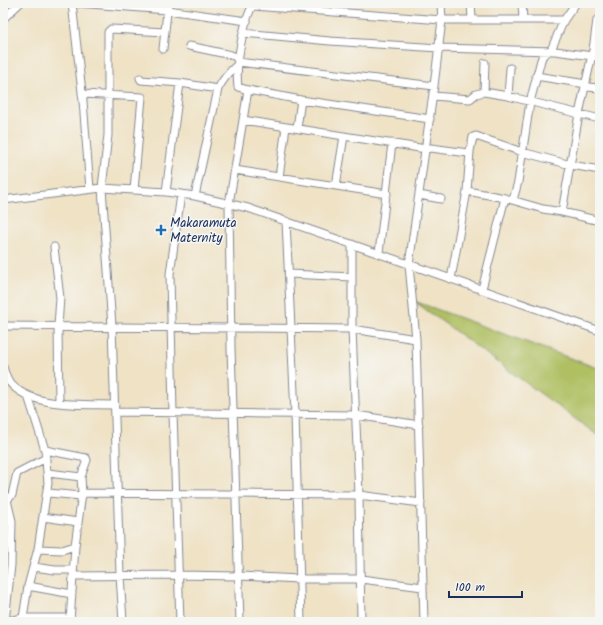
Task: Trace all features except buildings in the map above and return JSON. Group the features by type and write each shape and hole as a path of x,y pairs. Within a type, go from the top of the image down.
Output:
{"street":[{"path":"3,19 20,3"},
{"path":"72,3 90,189"},
{"path":"76,3 167,7 247,21"},
{"path":"424,622 416,339 408,265 433,96 442,20 441,3"},
{"path":"471,3 472,20"},
{"path":"522,3 523,20"},
{"path":"513,200 518,182 530,102 536,76 543,55 551,50 564,20 576,3"},
{"path":"430,119 302,100 248,90 238,86 238,63 243,33 254,4 442,20 564,20"},
{"path":"163,49 167,7"},
{"path":"562,212 592,56 597,20"},
{"path":"123,622 120,575 112,326 102,188 108,135 108,32 111,29 165,32"},
{"path":"243,33 330,41 439,48 551,50 600,57"},
{"path":"189,46 236,57 238,63"},
{"path":"238,63 434,86"},
{"path":"195,196 218,89 228,73 238,63"},
{"path":"484,92 485,63"},
{"path":"508,96 510,68"},
{"path":"536,76 600,88"},
{"path":"140,78 141,80 180,83 218,89"},
{"path":"166,192 180,83"},
{"path":"240,622 231,328 229,204 248,90"},
{"path":"433,96 470,99 476,94 484,92 508,96 600,119"},
{"path":"82,94 142,97 134,190"},
{"path":"297,128 302,100"},
{"path":"243,120 426,149 431,148 470,152"},
{"path":"279,177 286,127"},
{"path":"336,186 344,136"},
{"path":"451,279 467,191 470,152 474,136 522,152 571,165 600,170"},
{"path":"379,253 392,143"},
{"path":"235,170 386,194"},
{"path":"3,200 102,188 166,192 195,196 248,208 600,331"},
{"path":"467,191 505,198 543,209 600,221"},
{"path":"180,622 170,274 181,194"},
{"path":"419,195 441,198"},
{"path":"482,289 505,198"},
{"path":"286,221 295,414 301,622"},
{"path":"352,244 352,329 359,495 361,622"},
{"path":"54,247 60,298 58,326 59,403"},
{"path":"288,274 352,277"},
{"path":"3,326 352,329 416,339"},
{"path":"3,367 5,376 12,386 34,399 59,403 173,413 356,415 419,425"},
{"path":"24,620 28,586 38,549 48,493 48,473 45,450 28,396"},
{"path":"3,492 7,500 12,521 11,565 5,622 24,620 70,620 75,546 82,495 82,477 87,460 86,458 45,450"},
{"path":"7,500 12,495 17,473 46,458"},
{"path":"48,473 82,477"},
{"path":"48,493 82,495 359,495 421,503"},
{"path":"43,517 78,522"},
{"path":"3,522 12,521"},
{"path":"38,549 62,550 75,546"},
{"path":"3,566 11,565"},
{"path":"34,567 73,573 120,575 361,579 423,587"},
{"path":"28,586 72,594"}],"green space":[{"path":"414,301 600,369 600,437"}],"place":[{"name":"Makaramuta Maternity","path":"161,230"}]}
